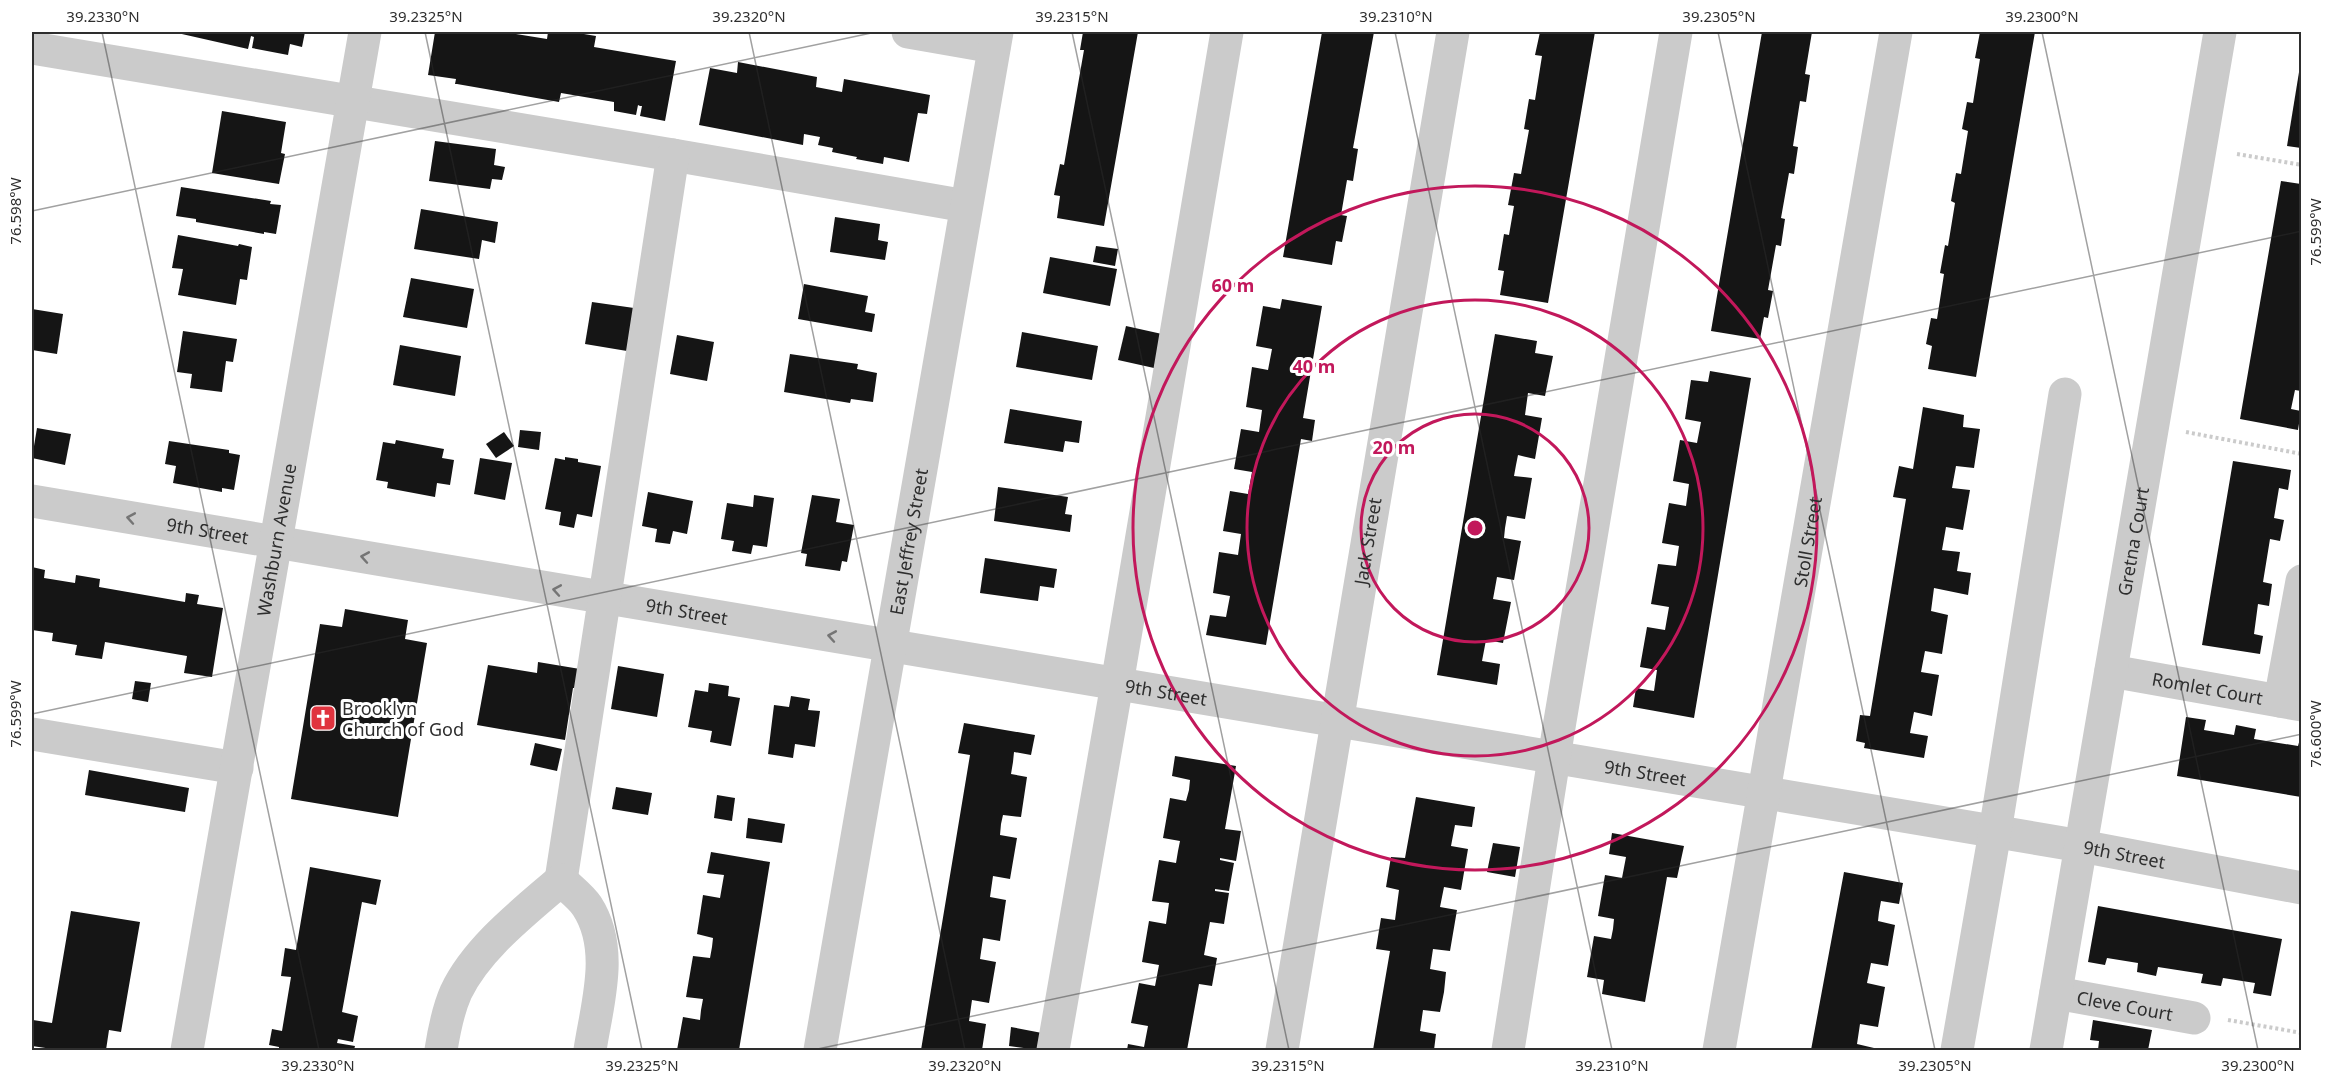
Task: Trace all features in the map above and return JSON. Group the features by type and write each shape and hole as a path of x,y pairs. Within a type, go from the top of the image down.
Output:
{"street":[{"name":"Washburn Avenue","path":"187,1050 365,32"},
{"path":"908,32 995,39"},
{"path":"1053,1050 1227,32"},
{"name":"Jack Street","path":"1282,1050 1452,32"},
{"path":"1508,1050 1676,32"},
{"name":"Stoll Street","path":"1719,1050 1896,32"},
{"name":"Gretna Court","path":"2046,1050 2220,32"},
{"name":"East Jeffrey Street","path":"820,1050 995,39"},
{"path":"32,48 966,206"},
{"path":"441,1050 456,992 477,959 522,914 561,880 674,155"},
{"path":"1957,1050 1995,832 2065,394"},
{"name":"9th Street","path":"32,501 2081,846 2301,888"},
{"path":"2291,703 2301,581"},
{"name":"Romlet Court","path":"2111,671 2291,703"},
{"path":"32,734 237,768"},
{"path":"561,880 587,906 598,930 603,963 590,1050"},
{"name":"Cleve Court","path":"2056,993 2194,1018"}],"path":[{"path":"2200,148 2301,165"},
{"path":"2153,425 2301,454"},
{"path":"2194,1018 2224,1020 2301,1034"}],"building":[{"path":"173,32 305,32 302,47 290,44 288,55 252,48 254,37 251,36 248,49"},
{"path":"435,32 517,32 516,34 547,39 548,32 572,34 572,32 596,36 594,47 676,61 665,121 640,116 642,106 638,105 636,115 614,111 614,102 561,93 559,102 455,84 456,79 428,75"},
{"path":"1083,32 1138,32 1104,226 1057,218 1060,196 1054,195 1060,164 1064,165 1084,50 1080,50"},
{"path":"1322,32 1374,32 1353,148 1358,149 1353,181 1347,180 1341,215 1347,216 1342,242 1336,241 1332,265 1283,257"},
{"path":"1540,32 1595,32 1548,303 1500,295 1504,271 1498,270 1504,234 1509,235 1514,206 1508,205 1514,173 1521,174 1529,130 1524,129 1529,99 1535,100 1542,56 1535,55"},
{"path":"1762,32 1812,32 1805,74 1810,75 1806,102 1800,101 1793,146 1798,147 1794,174 1789,173 1781,218 1785,219 1781,246 1776,245 1768,290 1773,291 1768,318 1764,317 1760,339 1711,331"},
{"path":"1980,32 2035,32 1976,377 1928,369 1932,346 1926,344 1931,318 1937,319 1944,274 1940,273 1945,245 1948,246 1955,203 1951,201 1956,173 1961,174 1968,131 1962,129 1967,102 1973,103 1980,59 1975,58"},
{"path":"738,62 817,77 816,87 842,92 844,79 930,95 927,114 918,113 909,162 884,157 883,164 856,159 857,157 832,152 833,148 818,145 820,137 804,134 803,145 699,125 710,68 737,73"},
{"path":"2301,67 2301,148 2287,146"},
{"path":"222,111 286,122 281,153 285,154 279,184 212,173"},
{"path":"435,141 496,149 494,165 505,167 502,180 492,179 490,189 429,181"},
{"path":"2281,181 2301,184 2301,391 2295,390 2291,409 2301,411 2298,430 2240,419"},
{"path":"181,187 271,201 270,204 281,205 276,234 196,222 196,219 176,216"},
{"path":"421,209 498,222 495,243 482,240 479,259 414,249"},
{"path":"835,217 880,224 878,240 888,242 885,260 830,252"},
{"path":"178,235 252,247 247,280 240,279 236,305 178,295 183,269 172,268"},
{"path":"1096,246 1118,249 1115,266 1093,262"},
{"path":"1050,257 1117,269 1110,306 1043,293"},
{"path":"411,278 474,289 467,328 403,317"},
{"path":"804,284 868,296 865,312 875,314 872,332 798,319"},
{"path":"1282,299 1322,306 1303,418 1315,420 1312,441 1301,439 1266,645 1206,635 1210,615 1226,617 1230,596 1213,593 1219,552 1238,555 1241,534 1223,531 1230,491 1248,494 1252,472 1234,469 1241,429 1259,432 1262,410 1246,407 1252,367 1268,370 1272,349 1256,346 1263,306 1280,309"},
{"path":"592,302 634,308 627,351 585,344"},
{"path":"32,309 63,314 57,354 32,350"},
{"path":"1126,326 1162,334 1154,368 1118,360"},
{"path":"183,331 237,339 233,362 226,361 222,392 190,388 192,374 177,372"},
{"path":"1022,332 1098,346 1092,380 1016,367"},
{"path":"1495,334 1537,341 1535,353 1553,356 1545,396 1528,393 1525,415 1542,418 1535,459 1518,455 1514,476 1532,478 1525,519 1507,516 1504,538 1521,541 1514,580 1497,577 1493,599 1511,602 1503,643 1486,640 1482,661 1500,664 1497,685 1437,675"},
{"path":"677,335 714,342 707,381 670,374"},
{"path":"400,345 461,356 455,396 393,385"},
{"path":"790,354 858,364 857,369 877,373 873,402 851,399 850,403 784,392"},
{"path":"1710,371 1751,378 1694,718 1633,707 1636,688 1654,691 1657,670 1640,667 1647,627 1665,630 1669,607 1651,604 1658,564 1676,566 1679,546 1662,543 1669,503 1686,506 1689,484 1673,481 1680,440 1697,443 1701,422 1685,419 1691,380 1708,382"},
{"path":"1923,407 1964,415 1963,427 1980,429 1974,468 1956,466 1952,488 1970,490 1963,530 1946,527 1942,550 1960,552 1957,571 1971,573 1968,595 1934,588 1931,611 1948,615 1942,654 1925,651 1921,672 1939,675 1932,716 1914,712 1910,733 1928,736 1924,758 1864,748 1865,743 1856,741 1860,715 1870,716 1906,499 1893,497 1899,466 1913,469"},
{"path":"1010,409 1082,421 1079,443 1065,441 1063,452 1004,443"},
{"path":"37,428 71,434 65,465 32,458"},
{"path":"520,430 541,432 539,450 518,447"},
{"path":"504,432 514,446 496,458 486,444"},
{"path":"396,440 444,449 442,458 454,460 450,485 437,483 435,497 387,488 388,482 376,480 383,442 395,444"},
{"path":"169,441 229,450 229,453 240,455 234,490 222,488 222,492 173,483 176,466 165,464"},
{"path":"565,457 601,466 592,517 577,514 574,528 559,525 561,512 545,509 555,458 565,460"},
{"path":"480,458 512,463 505,500 474,494"},
{"path":"2233,461 2291,470 2288,490 2279,488 2274,518 2284,520 2280,541 2270,539 2263,582 2272,584 2269,606 2258,604 2254,634 2263,636 2260,654 2202,645"},
{"path":"998,487 1068,497 1065,514 1072,515 1070,532 994,521"},
{"path":"648,492 693,501 687,534 673,531 670,544 655,542 657,529 642,526"},
{"path":"754,495 774,498 767,547 753,545 751,554 732,551 734,541 721,539 727,503 753,507"},
{"path":"812,495 840,499 836,522 854,525 847,562 842,561 840,571 805,566 807,554 801,553"},
{"path":"985,558 1057,569 1054,588 1040,586 1038,601 980,593"},
{"path":"32,567 45,570 44,578 75,583 76,575 100,579 99,587 185,602 186,593 199,595 197,604 223,608 212,677 184,673 187,656 105,642 102,659 75,655 77,645 52,641 53,633 32,630"},
{"path":"345,609 408,620 405,639 427,643 398,817 291,799 320,624 342,627"},
{"path":"538,662 580,669 577,688 573,688 565,740 477,725 488,665 537,673"},
{"path":"618,666 664,674 657,717 611,709"},
{"path":"135,681 151,683 148,702 132,699"},
{"path":"709,683 729,686 728,696 740,698 731,746 710,742 712,731 688,727 695,690 708,692"},
{"path":"791,696 810,699 808,710 820,711 815,747 795,744 793,758 768,754 774,705 789,707"},
{"path":"2186,717 2206,720 2204,730 2234,735 2236,725 2256,729 2254,739 2298,746 2301,735 2301,797 2177,776"},
{"path":"964,723 1035,735 1031,755 1014,752 1011,774 1027,777 1021,817 1003,815 1001,824 1000,835 1017,838 1010,879 993,876 990,897 1006,900 1000,941 983,938 980,959 996,962 989,1003 972,1000 969,1021 986,1024 982,1050 921,1050 970,755 958,753"},
{"path":"535,743 562,749 557,771 530,765"},
{"path":"1175,756 1236,766 1225,829 1241,831 1236,861 1220,858 1220,860 1234,863 1229,891 1215,889 1215,891 1229,893 1224,924 1210,922 1204,955 1217,958 1212,986 1199,984 1187,1050 1127,1050 1128,1044 1144,1047 1148,1026 1131,1023 1139,983 1155,986 1159,965 1142,962 1149,921 1166,924 1169,903 1152,901 1159,860 1176,863 1180,841 1163,838 1170,798 1186,801 1189,790 1190,780 1172,776"},
{"path":"89,770 189,788 185,812 85,795"},
{"path":"616,787 652,793 648,815 612,809"},
{"path":"717,795 735,798 732,821 714,818"},
{"path":"1416,797 1475,807 1472,827 1455,825 1451,846 1468,849 1461,890 1444,887 1440,907 1457,910 1450,951 1433,949 1430,969 1446,972 1444,992 1440,1012 1423,1010 1420,1031 1436,1034 1434,1050 1373,1050 1390,951 1376,949 1381,918 1395,920 1399,890 1386,887 1391,857 1405,858"},
{"path":"748,818 785,824 782,843 746,838"},
{"path":"1612,833 1684,846 1677,878 1667,877 1645,1002 1602,994 1604,980 1587,977 1594,936 1611,939 1613,929 1614,919 1598,916 1605,875 1622,878 1626,857 1609,854"},
{"path":"1493,843 1520,847 1515,877 1487,872"},
{"path":"711,852 770,862 739,1050 677,1050 683,1017 700,1020 703,999 686,997 693,956 710,958 712,947 713,938 697,934 703,895 720,898 724,875 707,873"},
{"path":"310,867 381,880 376,905 362,902 342,1012 358,1016 353,1042 338,1039 337,1043 355,1046 354,1050 279,1050 279,1047 269,1045 272,1029 282,1031 291,977 281,976 285,948 296,950"},
{"path":"1844,872 1903,883 1899,904 1881,901 1879,912 1878,921 1895,925 1888,966 1871,963 1867,983 1885,987 1878,1027 1860,1024 1857,1044 1874,1048 1874,1050 1811,1050"},
{"path":"2098,906 2282,939 2271,996 2253,993 2255,983 2223,978 2221,986 2201,983 2203,974 2158,967 2156,976 2137,972 2138,963 2107,958 2105,965 2088,962"},
{"path":"71,911 140,922 121,1032 109,1030 106,1050 59,1050 32,1046 33,1020 52,1023"},
{"path":"2093,1020 2152,1030 2148,1050 2098,1050 2099,1041 2090,1040"},
{"path":"1011,1027 1042,1033 1039,1050 1009,1046"}],"place":[{"name":"Brooklyn Church of God","path":"323,718"}]}
